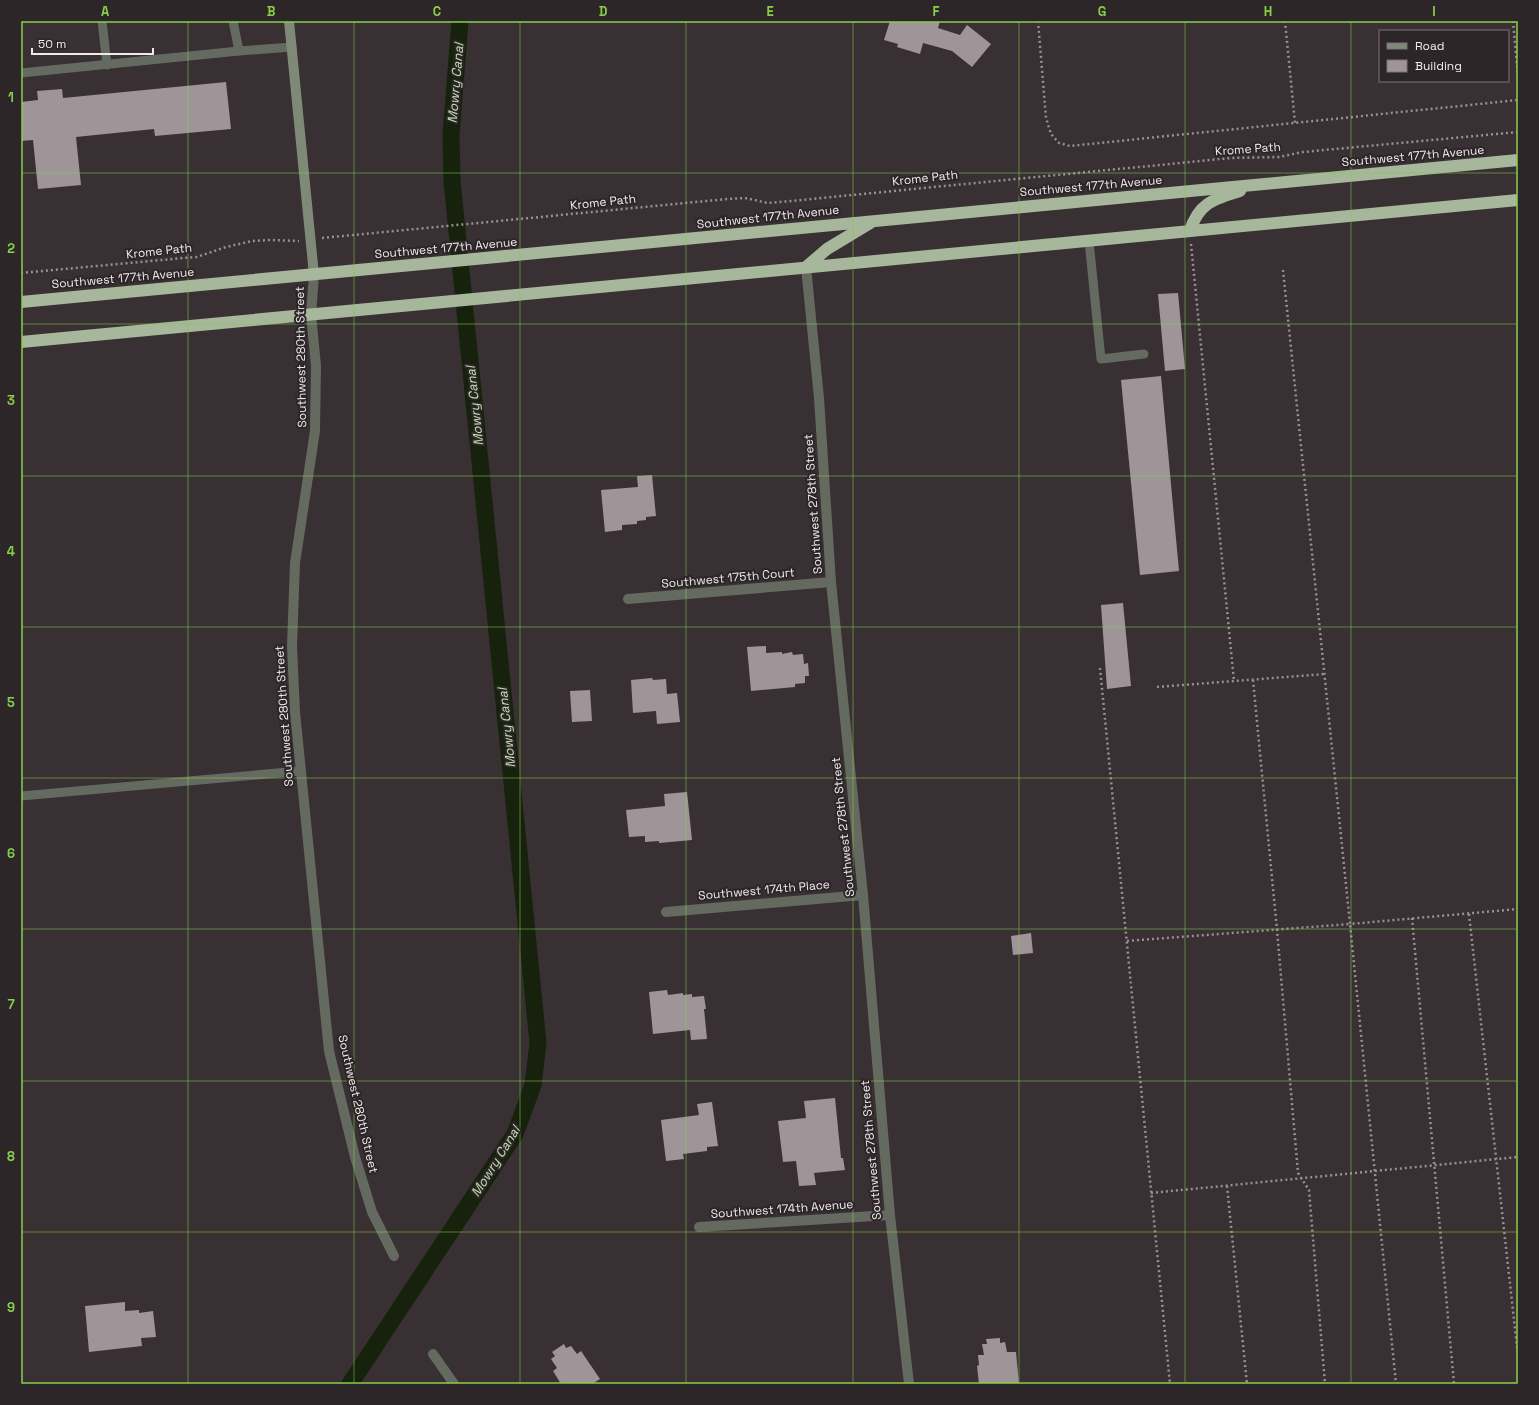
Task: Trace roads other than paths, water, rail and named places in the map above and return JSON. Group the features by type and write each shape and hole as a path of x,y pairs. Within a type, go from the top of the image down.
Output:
{"highway":[{"name":"Southwest 177th Avenue","path":"21,302 1518,160"},
{"path":"1190,232 1194,218 1207,204 1228,195 1264,184"},
{"path":"21,342 1518,200"},
{"path":"806,267 827,249 872,222"}],"street":[{"name":"Southwest 280th Street","path":"289,21 314,275 311,314 316,366 315,430 296,563 292,646 295,712 300,771 329,1051 355,1157 372,1212 394,1256"},
{"name":"Southwest 278th Street","path":"806,267 819,398 831,582 863,895 890,1215 909,1384"},
{"name":"Southwest 175th Court","path":"628,599 831,582"},
{"name":"Southwest 174th Place","path":"666,912 863,895"},
{"name":"Southwest 174th Avenue","path":"700,1227 890,1215"},
{"path":"433,1354 454,1384"}],"lane":[{"path":"102,21 107,64"},
{"path":"233,21 239,51"},
{"path":"21,73 292,47"},
{"path":"1089,241 1101,359 1144,354"},
{"path":"21,796 300,771"}],"waterway":[{"name":"Mowry Canal","path":"350,1384 515,1134 533,1085 538,1043 452,181 451,135 460,21"}]}
